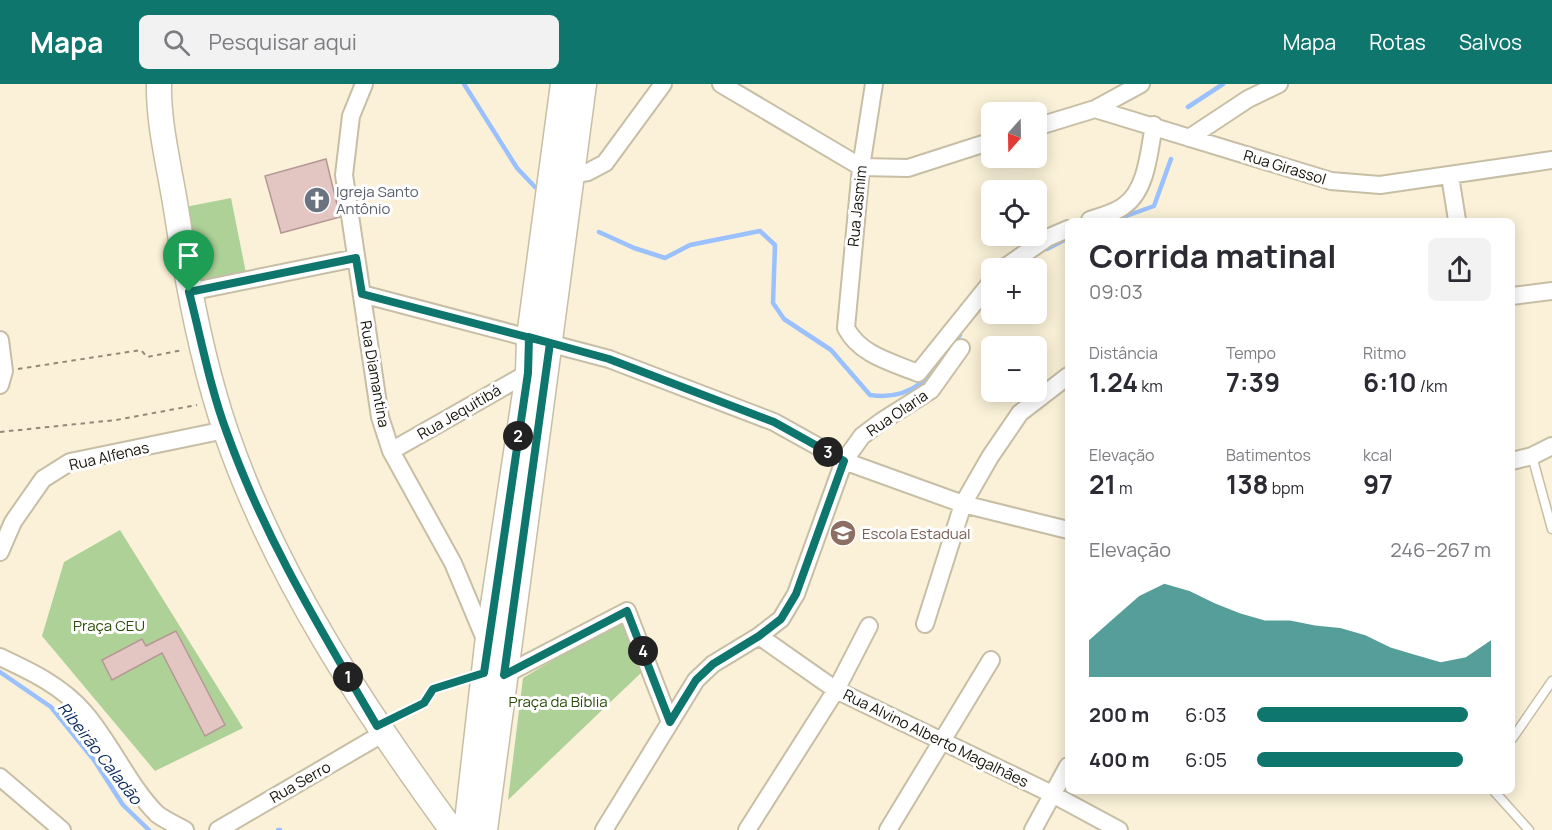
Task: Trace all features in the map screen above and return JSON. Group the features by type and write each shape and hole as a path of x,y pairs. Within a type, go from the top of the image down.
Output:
{"main road":[{"path":"159,84 189,292 225,430 291,580 380,730 452,830"},
{"path":"485,830 494,674 487,645 528,373 540,340 563,84"},
{"path":"466,830 494,674 540,340 584,84"}],"street":[{"name":"Rua Diamantina","path":"364,84 351,116 344,175 380,417 391,451 453,563 487,645"},
{"path":"569,175 588,172 605,163 663,84"},
{"path":"721,84 861,167 908,168 981,145"},
{"name":"Rua Jasmim","path":"846,328 861,167 874,84"},
{"path":"1047,124 1095,109 1141,84"},
{"path":"1189,138 1248,99 1279,84"},
{"name":"Rua Girassol","path":"1095,109 1154,125 1189,138 1331,181 1380,184 1552,160"},
{"path":"1095,218 1124,207 1134,197 1142,182 1154,125"},
{"path":"1450,176 1457,218"},
{"path":"1018,258 1047,238 1065,230"},
{"path":"189,292 356,258"},
{"path":"1515,296 1552,291"},
{"path":"362,294 609,359 774,422 844,461 963,504 1065,529"},
{"name":"Rua Olaria","path":"846,328 853,341 864,350 918,373 981,295"},
{"path":"0,340 2,378"},
{"name":"Rua Olaria","path":"604,830 696,680 713,664 759,636 781,619 796,594 844,461 862,436 931,390 961,348"},
{"name":"Rua Jequitibá","path":"391,451 528,373"},
{"path":"925,624 963,504 1020,412 1065,378"},
{"name":"Rua Alfenas","path":"0,552 13,522 43,479 70,462 225,430"},
{"path":"1515,460 1532,456 1552,446"},
{"path":"494,674 627,611 670,722"},
{"path":"747,830 836,690 869,626"},
{"name":"Rua Alvino Alberto Magalhães","path":"759,636 836,690 1054,795 1119,830"},
{"path":"0,657 52,683 83,710 158,815 185,830"},
{"path":"888,830 991,660"},
{"name":"Rua Serro","path":"219,830 380,730"},
{"path":"1033,830 1065,772"},
{"path":"0,777 62,830"}],"lane":[{"path":"1532,456 1552,529"},
{"path":"1515,735 1552,681"},
{"path":"1497,794 1529,830"}],"path":[{"path":"2,378 141,350 147,357 203,346"},
{"path":"0,432 116,420 218,402"},
{"path":"380,730 424,703 433,689 494,674"}],"green space":[{"path":"231,198 246,273 193,284 180,208"},
{"name":"Praça CEU","path":"120,530 243,728 155,771 42,636 64,562"},
{"name":"Praça da Bíblia","path":"624,618 643,671 508,800 523,678"}],"building":[{"path":"326,159 340,217 281,233 265,176"},
{"path":"176,631 225,725 205,736 162,653 112,680 102,660 142,639 146,646"}],"waterway":[{"path":"464,84 517,168 535,187"},
{"path":"1188,107 1223,84"},
{"path":"1121,218 1154,206 1171,159"},
{"path":"599,232 634,248 665,258 690,245 760,231 775,245 773,303 784,319 831,350 870,395 901,394 924,381 960,335"},
{"path":"1047,249 1065,240"},
{"name":"Ribeirão Caladão","path":"0,672 51,707 94,760 123,805 149,830"}],"place":[{"name":"Igreja Santo Antônio","path":"317,200"},
{"name":"Escola Estadual","path":"843,533"}],"route":[{"path":"189,292 225,430 239,466 291,580 377,726 424,703 433,689 484,673 528,373 529,337 609,359 774,422 844,461 796,594 781,619 759,636 713,664 696,680 670,722 627,611 504,675 550,343 529,337 525,337 475,322 362,294 356,258 189,292"}]}
